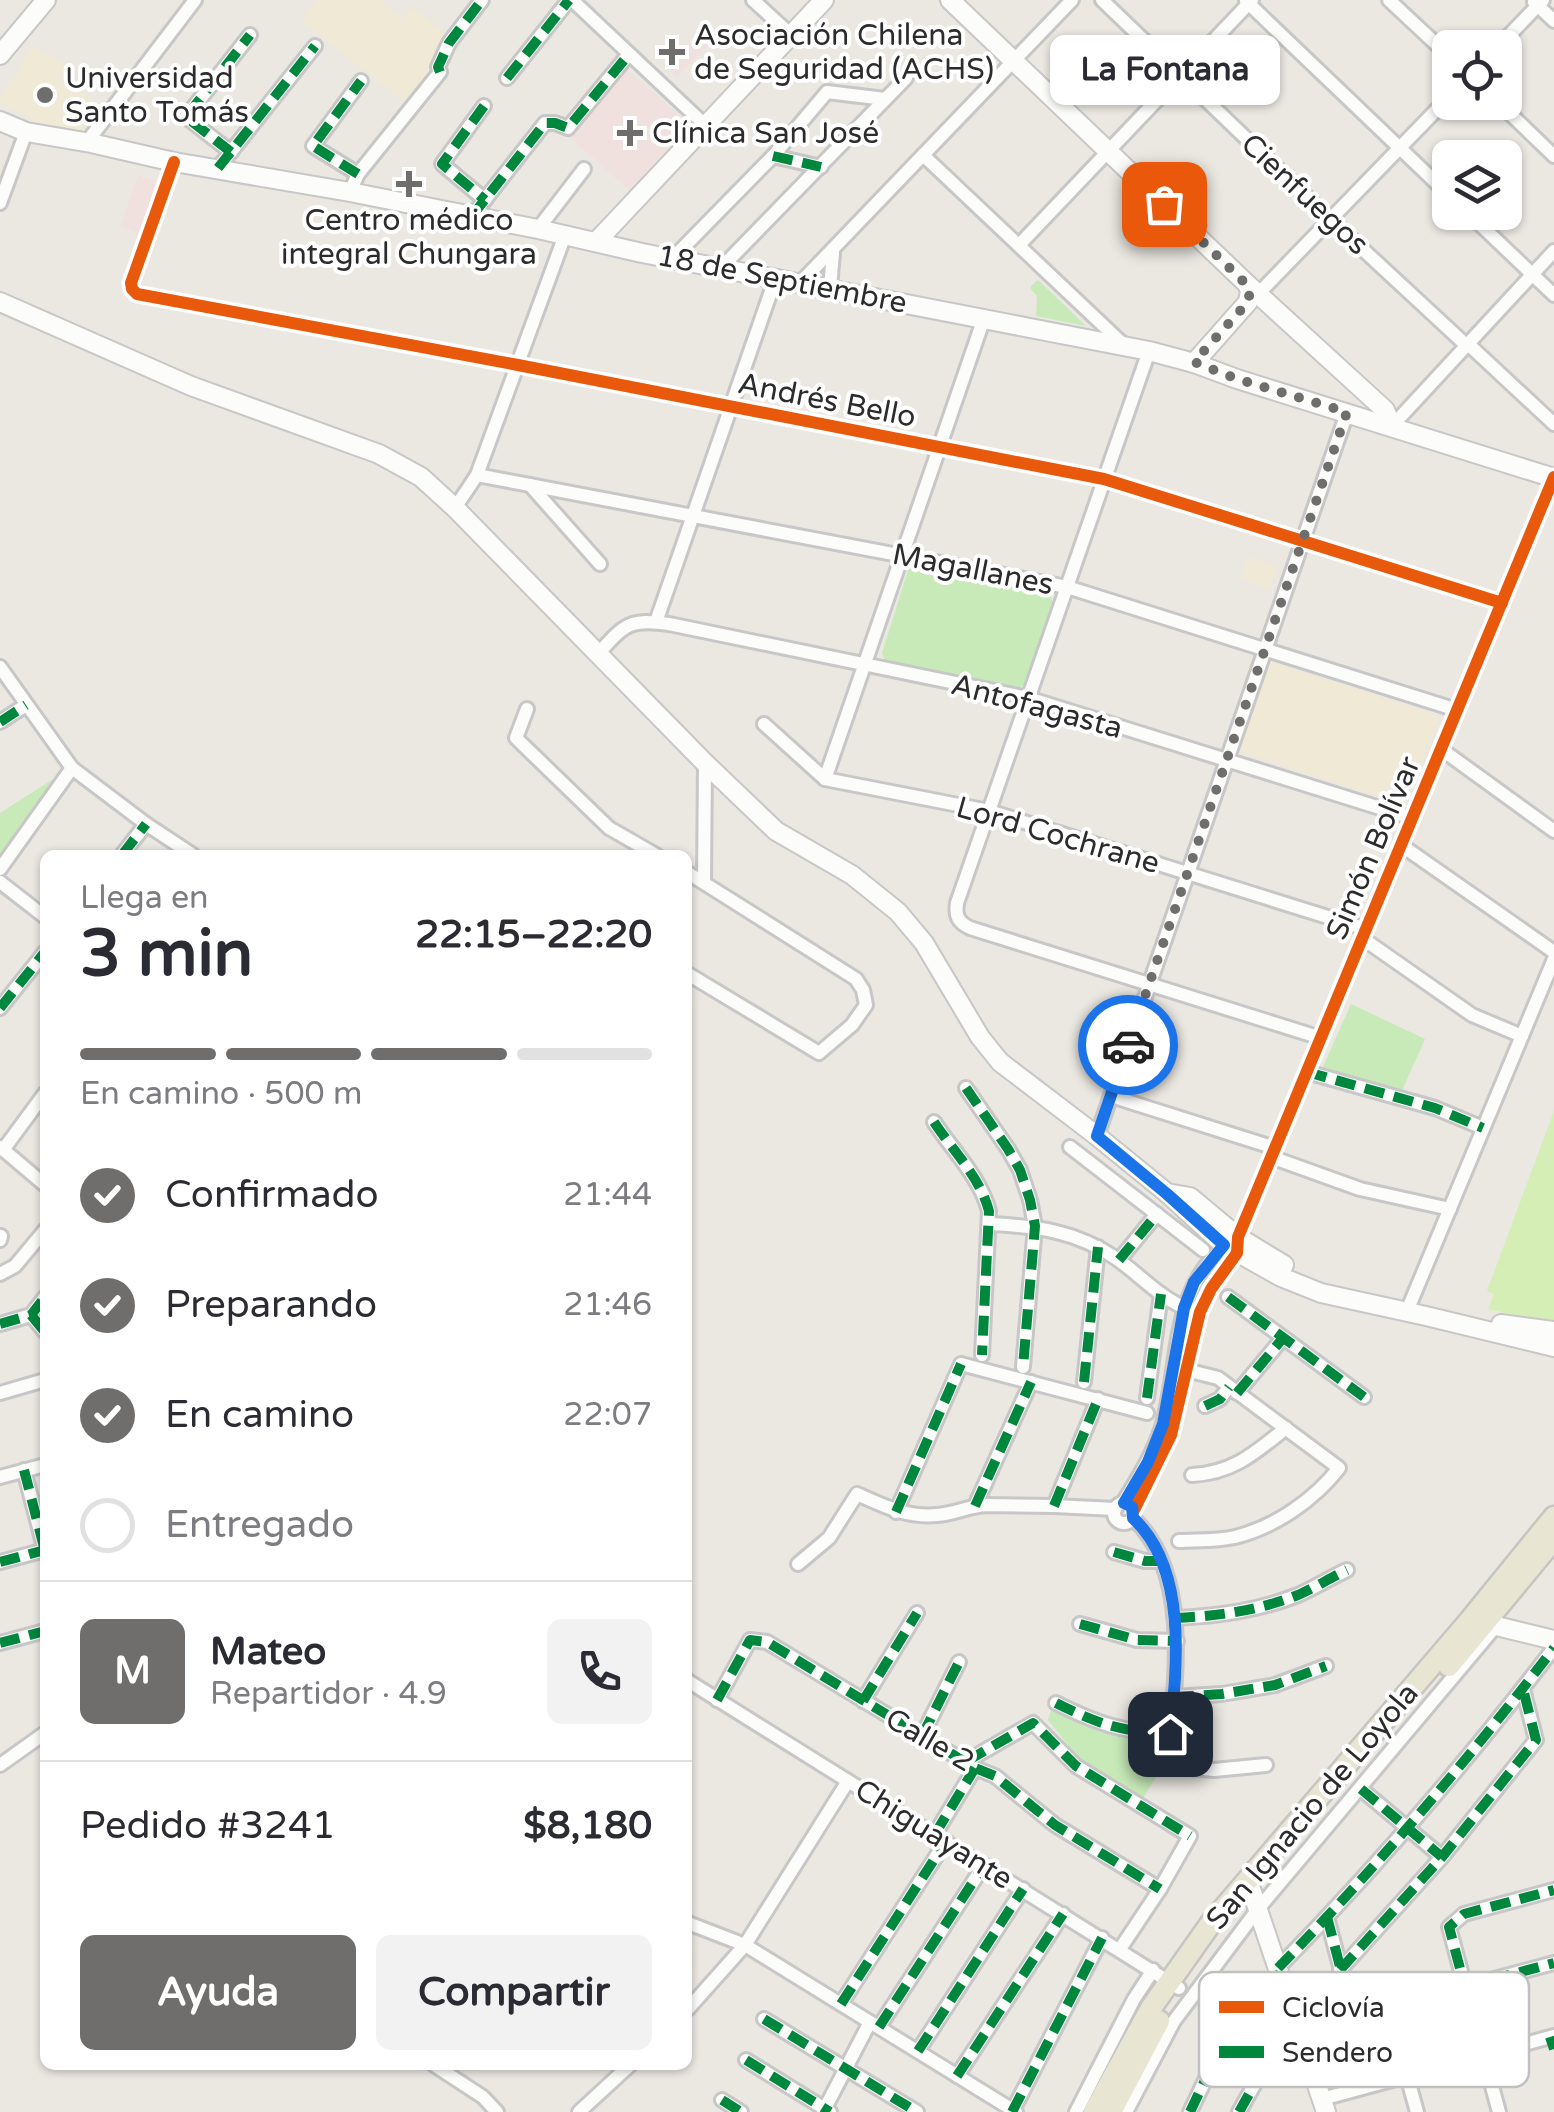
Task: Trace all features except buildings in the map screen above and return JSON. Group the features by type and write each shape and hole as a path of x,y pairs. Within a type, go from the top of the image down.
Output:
{"main road":[{"path":"0,54 46,0"},
{"path":"596,242 824,0"},
{"path":"950,0 1252,289 1385,410 1392,426"},
{"name":"18 de Septiembre","path":"10,123 174,162 354,183 472,216 672,259 1148,351 1194,362 1554,478"},
{"path":"630,250 626,227 633,204"},
{"path":"1194,362 1248,302 1252,289"},
{"path":"0,302 191,386 379,454 420,476 776,830 868,886 898,912 935,959 989,1050 1012,1073 1167,1194 1190,1197 1233,1245 1281,1276 1321,1293 1554,1347"},
{"path":"1233,1245 1359,1293 1496,1323 1554,1331"},
{"name":"San Ignacio de Loyola","path":"1484,1623 1554,1517"},
{"name":"San Ignacio de Loyola","path":"1094,2112 1167,1979 1210,1946 1554,1539"},
{"path":"1484,1623 1554,1640"},
{"path":"1253,1894 1279,1971"},
{"name":"San Ignacio de Loyola","path":"1111,2112 1162,2014 1167,1979"}],"street":[{"path":"87,142 196,0"},
{"path":"362,81 313,146 354,183 440,72 438,67 449,43 482,0"},
{"path":"507,78 571,0 706,126"},
{"path":"753,0 790,35"},
{"path":"801,282 1072,0"},
{"name":"Cienfuegos","path":"1102,0 1330,219 1554,424"},
{"path":"1389,0 1432,40"},
{"path":"1018,245 1248,1 1432,179"},
{"path":"1512,30 1537,2 1554,21"},
{"path":"230,152 186,117 250,35"},
{"path":"218,168 315,46"},
{"path":"472,216 545,123 568,128 629,54"},
{"path":"721,268 906,78"},
{"path":"672,259 773,156 828,92 886,99"},
{"path":"484,106 442,164 485,200"},
{"path":"1252,289 1330,219 1432,114"},
{"path":"1517,120 1554,156"},
{"path":"0,202 10,123"},
{"path":"924,155 1126,346"},
{"path":"773,156 821,167"},
{"name":"Andrés Bello","path":"174,162 131,283 132,289 141,295 1104,479 1502,602"},
{"path":"538,229 584,169"},
{"path":"1486,230 1554,295"},
{"path":"456,508 477,475 565,235"},
{"path":"830,288 830,261 836,246"},
{"path":"1392,426 1554,252"},
{"path":"598,654 628,625 656,622 776,277"},
{"path":"764,724 824,779 984,318"},
{"path":"1148,351 956,916 970,928 1321,1038"},
{"path":"1097,1136 1347,412"},
{"name":"Magallanes","path":"477,475 1067,587 1457,710"},
{"name":"Simón Bolívar","path":"1233,1245 1554,478"},
{"path":"530,485 600,564"},
{"name":"Antofagasta","path":"656,622 1028,698 1412,818"},
{"path":"0,667 72,768 185,850"},
{"path":"0,722 26,704"},
{"path":"527,709 516,738 609,828 647,850"},
{"path":"1441,749 1554,831"},
{"path":"704,882 705,763"},
{"path":"0,869 72,768"},
{"name":"Lord Cochrane","path":"824,779 989,811 1188,872 1364,934 1466,1011 1522,1036"},
{"path":"126,850 146,824"},
{"path":"1401,845 1554,956 1410,1304"},
{"path":"692,875 856,978 865,996 865,1008 819,1054 692,976"},
{"path":"0,882 40,912"},
{"path":"0,1008 40,958"},
{"path":"1307,1072 1435,1108 1483,1128"},
{"path":"966,1088 1020,1170 1035,1226 1023,1366"},
{"path":"1111,1096 1273,1153 1360,1189 1450,1209"},
{"path":"40,1099 2,1148 40,1181"},
{"path":"934,1122 986,1200 989,1224 982,1355"},
{"path":"1070,1146 1203,1250"},
{"path":"1118,1260 1158,1214"},
{"path":"989,1224 1035,1226 1098,1247 1161,1294 1184,1308 1200,1312"},
{"path":"0,1274 15,1266 40,1236"},
{"path":"1126,1510 1171,1435 1184,1308 1194,1282 1233,1245"},
{"path":"1180,1369 1200,1312 1233,1245"},
{"path":"1084,1382 1098,1247"},
{"path":"1148,1398 1161,1294"},
{"path":"1228,1297 1364,1396"},
{"path":"0,1324 32,1315 40,1304"},
{"path":"32,1315 40,1325"},
{"path":"1205,1406 1233,1390 1283,1338"},
{"path":"896,1512 961,1364 1147,1413"},
{"path":"1179,1541 1234,1537 1255,1530 1317,1493 1339,1468 1218,1378 1180,1369"},
{"path":"0,1392 40,1381"},
{"path":"975,1506 1031,1382"},
{"path":"1054,1506 1098,1399"},
{"path":"1192,1476 1250,1458 1286,1428"},
{"path":"0,1476 40,1465"},
{"path":"24,1470 40,1532"},
{"path":"798,1564 829,1538 858,1494 896,1512 939,1515 975,1506 1126,1510 1144,1529 1169,1587 1177,1641 1169,1766 1214,1770 1266,1765"},
{"path":"0,1562 40,1552"},
{"path":"1114,1552 1160,1561"},
{"path":"1174,1618 1256,1609 1300,1594 1347,1570"},
{"path":"862,1700 916,1613"},
{"name":"San Ignacio de Loyola","path":"1204,1972 1253,1894 1361,1789 1484,1623"},
{"path":"1080,1624 1137,1640 1177,1641"},
{"path":"0,1643 40,1632"},
{"name":"Calle 2","path":"718,1700 750,1640 767,1642 995,1776 1055,1825 1160,1889"},
{"path":"1279,1971 1406,1828 1554,1648"},
{"path":"922,1736 959,1662"},
{"path":"1174,1697 1275,1685 1326,1666"},
{"name":"Chiguayante","path":"692,1684 1167,1979"},
{"path":"1340,1970 1442,1858 1536,1740 1522,1689"},
{"path":"1056,1702 1119,1730 1170,1734"},
{"path":"841,2004 940,1838 971,1764 1032,1723 1076,1766 1190,1836 1120,1949"},
{"path":"0,1765 40,1737"},
{"path":"692,2005 745,1945 848,1781"},
{"path":"1361,1789 1442,1858"},
{"path":"746,2060 826,2111 874,2024 984,1865"},
{"path":"918,2051 1024,1889"},
{"path":"1461,1972 1449,1927 1464,1914 1554,1890"},
{"path":"957,2076 1063,1914"},
{"path":"1328,1917 1340,1970"},
{"path":"692,1925 745,1945 1014,2111 1102,1938"},
{"path":"1520,1972 1554,1962"},
{"name":"San Ignacio de Loyola","path":"1076,2112 1134,1999 1167,1979"},
{"name":"San Ignacio de Loyola","path":"1126,2112 1199,1981"},
{"path":"764,2019 918,2112"},
{"path":"442,2070 497,2112"},
{"path":"579,2112 625,2070"},
{"path":"1190,2112 1202,2087"},
{"path":"1239,2112 1253,2087"},
{"path":"1324,2106 1377,2087"},
{"path":"1410,2087 1417,2112"},
{"path":"1492,2087 1499,2112"},
{"path":"722,2100 740,2112"}],"shaded area":[{"path":"317,0 383,0 403,19 412,7 449,36 431,76 409,105 301,21"},
{"name":"Clínica San José","path":"701,32 712,41 677,77 667,68"},
{"name":"Universidad Santo Tomás","path":"32,47 66,65 60,77 104,107 81,135 33,121 0,103"},
{"name":"Clínica San José","path":"627,70 693,127 634,194 569,137"},
{"path":"138,175 162,183 142,240 135,238 137,233 120,227"},
{"path":"1248,557 1277,567 1269,589 1240,579"},
{"path":"1273,662 1438,716 1406,802 1400,804 1242,752 1241,744 1268,664"}],"green space":[{"path":"1038,280 1086,326 1036,316 1037,296 1031,286"},
{"path":"910,564 1050,593 1053,604 1027,683 1017,689 885,661 882,653"},
{"path":"61,774 0,859 0,813"},
{"path":"1351,1004 1425,1039 1401,1093 1321,1071"},
{"path":"1554,1111 1554,1323 1548,1323 1488,1309 1494,1294 1487,1291"},
{"path":"1051,1710 1107,1731 1165,1743 1160,1771 1140,1803 1076,1755 1048,1720"}],"marked path":[{"path":"440,72 438,67 449,43 482,0"},
{"path":"507,78 569,0"},
{"path":"231,152 186,117 250,35"},
{"path":"218,168 315,46"},
{"path":"472,216 545,123 568,128 629,54"},
{"path":"358,174 313,146 361,81"},
{"path":"484,106 442,164 485,200"},
{"path":"773,156 821,167"},
{"path":"0,722 26,705"},
{"path":"126,850 146,824"},
{"path":"0,1008 40,958"},
{"path":"1307,1072 1435,1108 1483,1128"},
{"path":"966,1088 1008,1149 1030,1200 1035,1226 1023,1367"},
{"path":"934,1122 973,1176 989,1211 982,1355"},
{"path":"1119,1260 1157,1214"},
{"path":"1084,1382 1098,1247"},
{"path":"1147,1398 1161,1294"},
{"path":"1228,1297 1364,1397"},
{"path":"0,1324 31,1315 40,1303"},
{"path":"31,1315 40,1326"},
{"path":"1237,1393 1283,1338"},
{"path":"896,1512 961,1364"},
{"path":"975,1506 1031,1382"},
{"path":"1205,1406 1220,1399 1229,1387"},
{"path":"1054,1506 1098,1399"},
{"path":"24,1470 40,1532"},
{"path":"0,1562 40,1551"},
{"path":"1114,1552 1160,1561"},
{"path":"1175,1618 1267,1605 1298,1595 1347,1570"},
{"path":"863,1701 917,1613"},
{"path":"1080,1624 1137,1640 1177,1641"},
{"path":"0,1643 40,1632"},
{"path":"717,1700 750,1640 767,1642 975,1768 995,1776 1055,1825 1160,1889"},
{"path":"1278,1968 1421,1812 1554,1648"},
{"path":"922,1736 959,1662"},
{"path":"1174,1697 1275,1685 1326,1666"},
{"path":"1340,1970 1442,1857 1536,1740 1523,1689"},
{"path":"1056,1703 1111,1726 1170,1734"},
{"path":"967,1761 1033,1723 1076,1766 1190,1836"},
{"path":"935,1834 975,1768"},
{"path":"1361,1789 1442,1857"},
{"path":"841,2004 946,1841"},
{"path":"879,2027 984,1865"},
{"path":"918,2051 1023,1889"},
{"path":"1461,1972 1449,1927 1464,1914 1554,1890"},
{"path":"957,2076 1063,1914"},
{"path":"1327,1917 1341,1972"},
{"path":"1012,2112 1102,1938"},
{"path":"1520,1972 1554,1963"},
{"path":"764,2019 917,2112"},
{"path":"1550,2037 1554,2049"},
{"path":"746,2060 830,2112"},
{"path":"1190,2112 1202,2087"},
{"path":"1239,2112 1253,2087"},
{"path":"722,2100 741,2112"}],"cycle path":[{"path":"174,162 131,283 137,294 1104,479 1502,603"},
{"path":"1134,1510 1171,1435 1200,1312 1237,1253 1238,1237 1554,477"}],"way so far":[{"path":"1128,1045 1347,412 1194,362 1246,305 1250,291 1164,204"}],"place":[{"name":"Asociación Chilena de Seguridad (ACHS)","path":"672,52"},
{"name":"Universidad Santo Tomás","path":"45,95"},
{"name":"Clínica San José","path":"630,133"},
{"name":"Centro médico integral Chungara","path":"409,184"},
{"name":"La Fontana","path":"1164,204"}],"route":[{"path":"1128,1045 1097,1136 1224,1245 1194,1282 1184,1308 1163,1424 1148,1462 1124,1503 1132,1507 1133,1518 1152,1542 1169,1587 1177,1641 1170,1734"}]}
